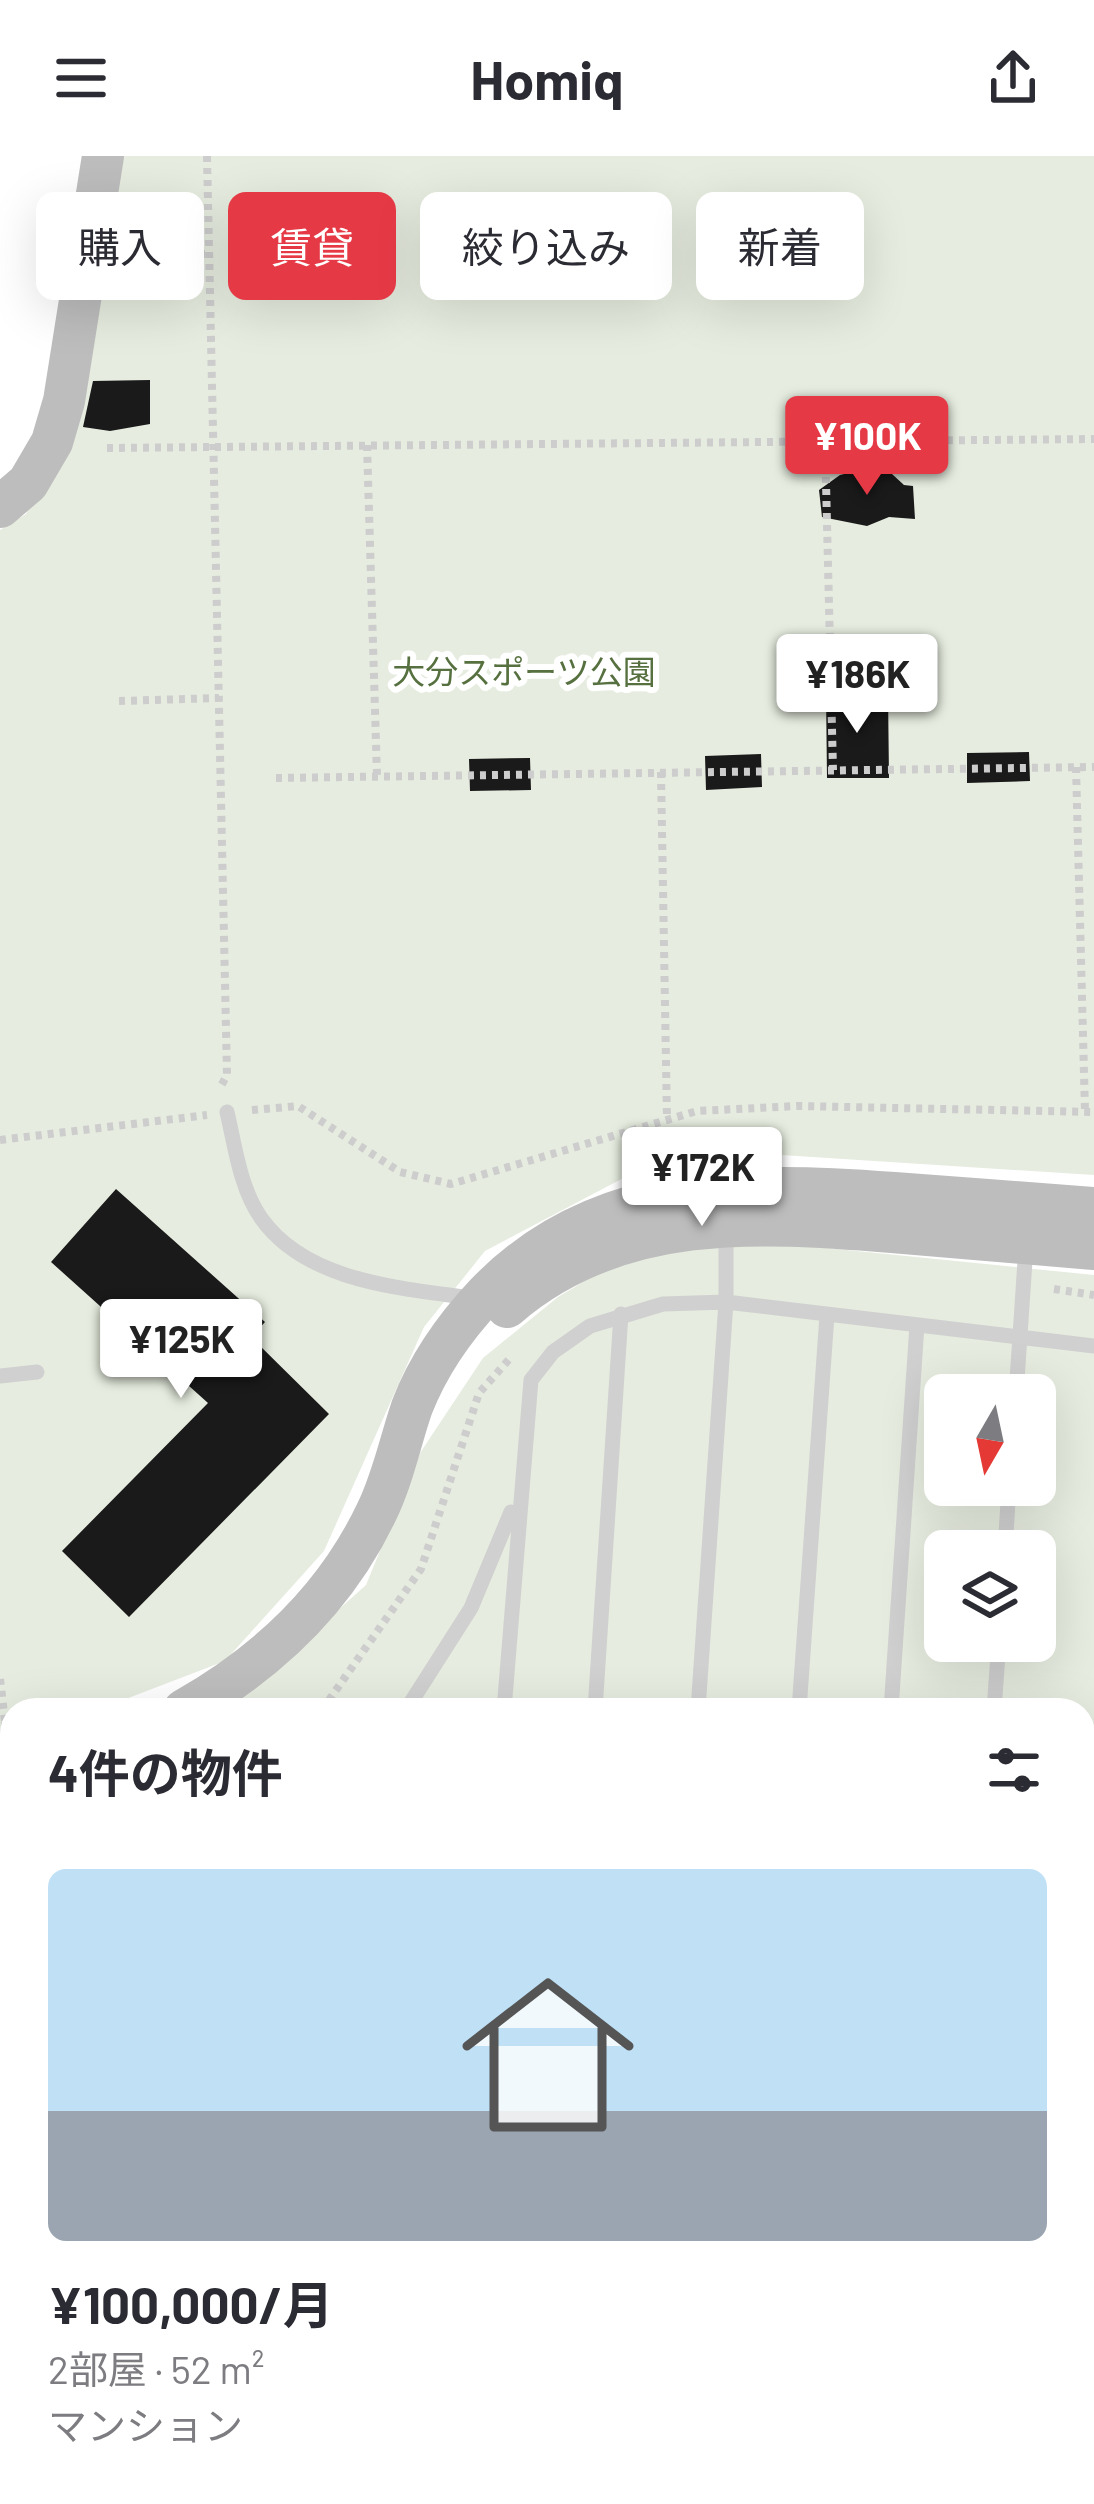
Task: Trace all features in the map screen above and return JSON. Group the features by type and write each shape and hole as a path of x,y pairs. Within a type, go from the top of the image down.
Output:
{"street":[{"path":"97,192 103,156"},
{"path":"0,507 28,483 52,442 64,401 80,300"},
{"path":"203,1698 253,1666 335,1583 379,1508 423,1381 450,1335 518,1264 579,1225 611,1210 722,1187 810,1186 1094,1208"},
{"path":"396,1464 469,1345 524,1293 590,1254 634,1239 726,1224 793,1224 1094,1249"}],"lane":[{"path":"227,1112 242,1175 261,1219 305,1259 378,1284 480,1300"},
{"path":"699,1698 726,1302 726,1224"},
{"path":"1018,1374 1027,1244"},
{"path":"505,1698 528,1395 539,1365 572,1337 621,1314 663,1304 726,1302 1094,1346"},
{"path":"597,1698 621,1314"},
{"path":"800,1698 826,1315"},
{"path":"892,1698 917,1325"},
{"path":"0,1376 37,1372"},
{"path":"416,1698 471,1608 500,1545 520,1485"},
{"path":"995,1698 997,1662"}],"path":[{"path":"207,156 226,1075 208,1115"},
{"path":"204,254 209,254"},
{"path":"107,448 1094,439"},
{"path":"825,441 833,770"},
{"path":"367,445 377,776"},
{"path":"119,701 219,698"},
{"path":"0,1140 298,1106 400,1172 451,1184 697,1111 797,1106 1089,1112 1076,767"},
{"path":"276,778 1094,767"},
{"path":"661,772 667,1120"}],"green space":[{"name":"大分スポーツ公園","path":"110,156 1094,156 1094,1175 751,1153 631,1174 485,1251 424,1327 324,1551 225,1661 128,1698 0,1698 0,530 26,514 56,456 84,300 204,300 204,192 104,192"},
{"path":"756,1241 1094,1275 1094,1698 227,1698 272,1669 366,1585 420,1453 483,1358 558,1297 650,1242"}],"building":[{"path":"150,380 150,424 110,431 83,427 93,381"},
{"path":"865,469 892,474 913,486 915,519 889,517 867,526 822,517 819,490 840,475"},
{"path":"826,693 888,693 889,778 827,778"},
{"path":"1029,752 1030,781 967,783 967,753"},
{"path":"761,754 762,787 706,790 705,756"},
{"path":"530,758 531,790 470,791 469,759"},
{"path":"116,1189 265,1322 251,1337 329,1414 129,1617 62,1551 208,1403 51,1262"}]}
